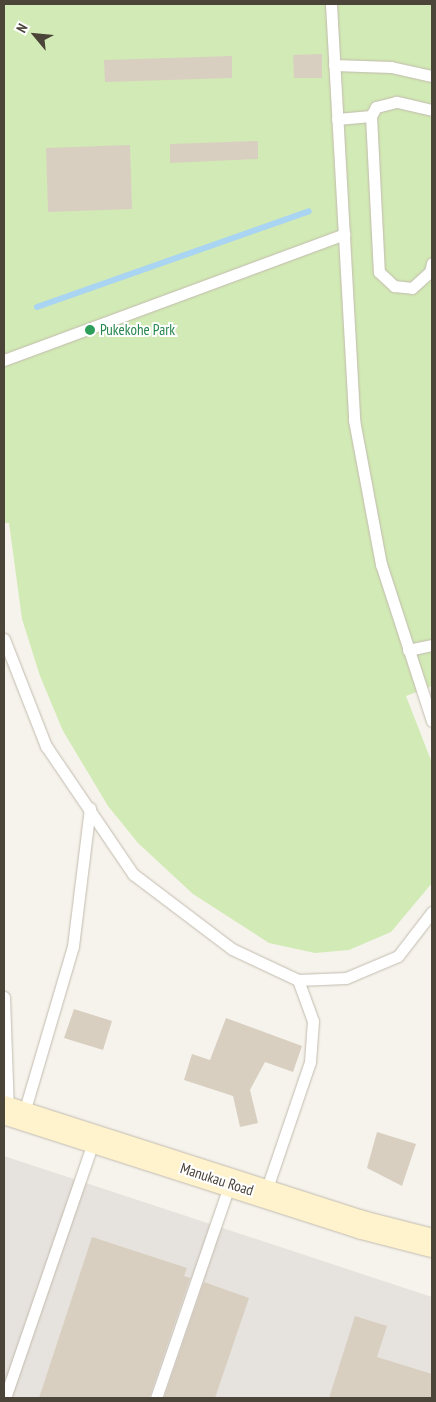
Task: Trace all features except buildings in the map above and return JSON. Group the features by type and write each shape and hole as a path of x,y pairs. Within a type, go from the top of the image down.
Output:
{"main road":[{"name":"Manukau Road","path":"12,1112 265,1194 432,1243"}],"lane":[{"path":"331,4 354,420 381,564 432,721"},
{"path":"334,65 391,67 432,76"},
{"path":"432,110 396,102 376,107 371,116 379,272 394,286 412,288 426,277 432,263"},
{"path":"337,119 371,116"},
{"path":"4,360 344,234"},
{"path":"4,639 46,746 90,808 133,874 232,949 298,980 346,978 398,956 432,912"},
{"path":"408,650 432,646"},
{"path":"12,1112 73,946 90,808"},
{"path":"265,1194 310,1062 313,1022 298,980"},
{"path":"4,997 12,1112"},
{"path":"5,1398 94,1139"},
{"path":"156,1398 230,1183"}],"shaded area":[{"path":"4,1156 432,1297 432,1398 4,1398"}],"green space":[{"path":"4,4 432,4 432,686 406,696 432,763 432,883 391,932 349,950 315,953 269,943 193,894 138,843 108,806 63,731 40,676 22,619 9,523 4,523"}],"waterway":[{"path":"37,307 309,211"}],"place":[{"name":"Pukekohe Park","path":"90,330"}]}
